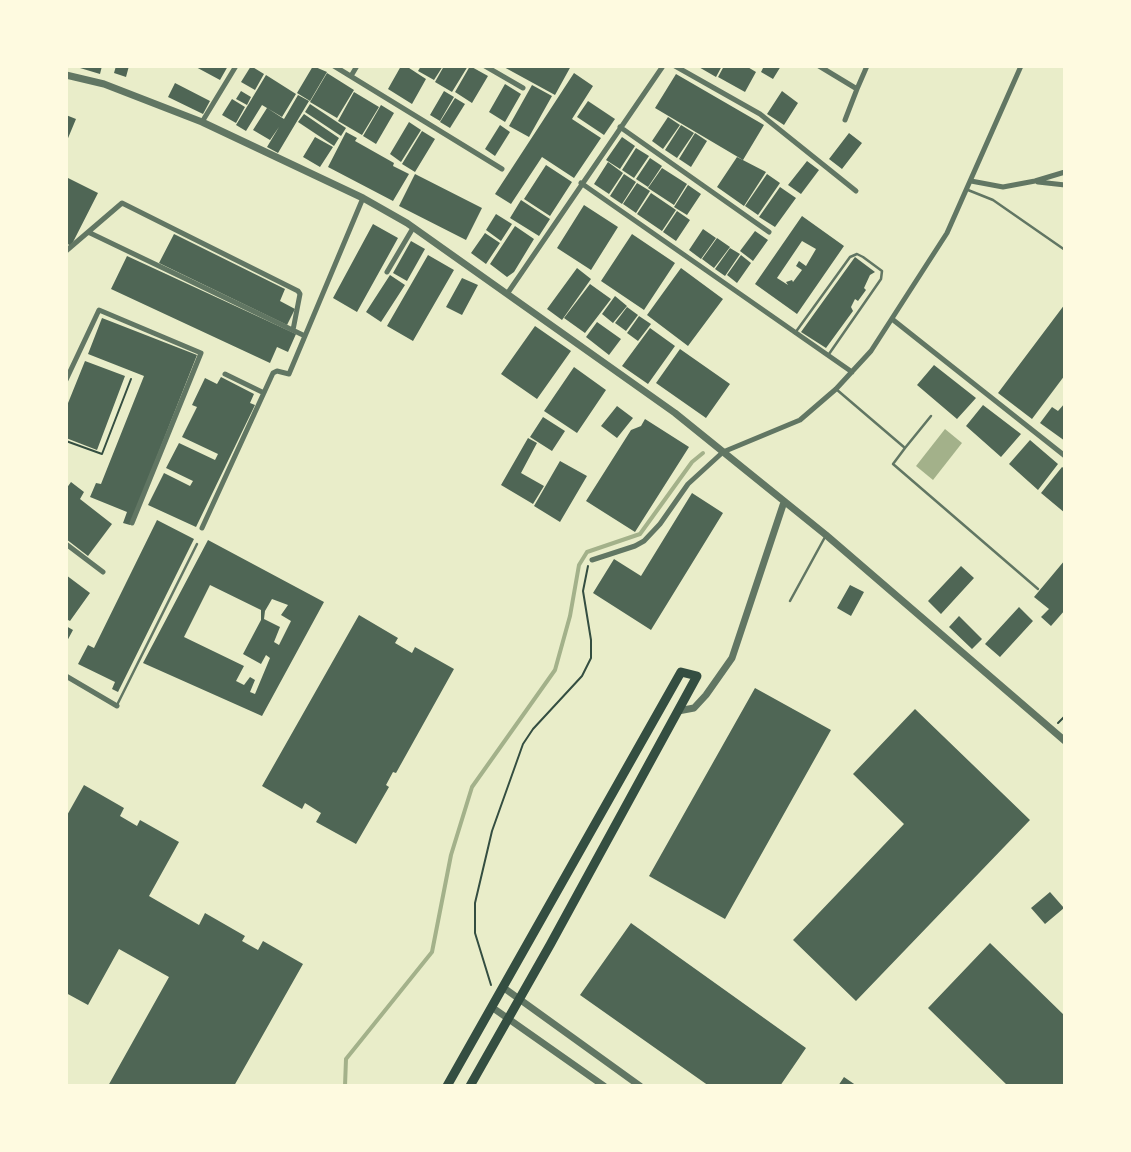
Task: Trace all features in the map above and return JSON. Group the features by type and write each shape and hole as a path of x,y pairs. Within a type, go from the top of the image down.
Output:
{"main road":[{"path":"447,1086 681,672 697,676 519,1001 470,1086"}],"street":[{"path":"202,122 236,66"},
{"path":"334,66 502,169"},
{"path":"351,76 357,66"},
{"path":"486,66 523,88"},
{"path":"507,294 581,183 664,66"},
{"path":"674,66 760,114 856,191"},
{"path":"819,66 857,90"},
{"path":"845,120 867,66"},
{"path":"592,560 635,546 644,541 660,524 688,484 723,452 800,420 836,389 870,352 947,233 968,190 1021,66"},
{"path":"66,75 104,84 202,122 363,198 413,228 676,413 826,535 1065,741"},
{"path":"620,127 768,232"},
{"path":"971,182 1003,187 1035,181 1065,172"},
{"path":"1035,181 1065,185"},
{"path":"581,183 851,372"},
{"path":"202,528 262,392 275,371 289,374 306,336 320,296 363,198"},
{"path":"66,251 122,203 298,291 300,294 293,330"},
{"path":"387,272 413,228"},
{"path":"88,232 306,336"},
{"path":"66,380 100,310 201,353 132,523"},
{"path":"892,320 1065,456"},
{"path":"225,374 262,392"},
{"path":"678,711 694,708 706,695 732,658 784,502"},
{"path":"66,544 103,572"},
{"path":"66,676 117,706"},
{"path":"504,988 519,1001 640,1086"},
{"path":"494,1005 508,1018 604,1086"}],"lane":[{"path":"968,190 993,200 1065,250"},
{"path":"795,333 850,257 857,254 863,257 882,271 882,279 828,355"},
{"path":"836,389 905,448"},
{"path":"931,416 893,464 1038,589"},
{"path":"790,602 826,535"},
{"path":"117,706 197,544"}],"path":[{"path":"66,441 102,454 131,379"},
{"path":"494,1005 475,933 475,903 492,830 523,744 533,729 582,676 591,658 591,640 583,591 584,576 592,560"}],"shaded area":[{"path":"945,429 962,443 933,480 916,466"}],"building":[{"path":"80,66 102,66 100,74 80,68"},
{"path":"116,66 129,66 126,77 114,73"},
{"path":"194,66 228,66 220,80"},
{"path":"251,66 264,74 255,90 241,82"},
{"path":"313,66 327,72 310,101 297,93"},
{"path":"401,66 406,66 426,79 412,104 388,89"},
{"path":"421,66 443,66 434,80 418,71"},
{"path":"444,66 468,66 452,92 435,82"},
{"path":"470,66 488,76 472,103 455,92"},
{"path":"502,66 571,66 555,95"},
{"path":"697,66 722,66 716,77"},
{"path":"724,66 746,66 756,72 745,92 718,77"},
{"path":"764,66 781,66 773,79 761,72"},
{"path":"327,73 354,90 337,118 310,102"},
{"path":"574,73 593,86 572,119 601,138 574,178 542,157 511,204 495,194"},
{"path":"676,74 764,125 743,160 655,108"},
{"path":"266,75 296,94 282,117 262,105 246,131 236,125"},
{"path":"175,83 210,101 203,114 168,97"},
{"path":"505,84 521,94 505,122 489,112"},
{"path":"532,85 552,96 529,137 509,126"},
{"path":"241,91 251,97 247,105 236,99"},
{"path":"444,91 454,97 440,121 430,115"},
{"path":"782,91 798,103 784,125 767,114"},
{"path":"354,92 379,107 362,135 338,121"},
{"path":"298,95 309,101 278,153 267,147 279,127 270,140 253,130 267,108 284,119"},
{"path":"455,98 465,104 450,128 440,122"},
{"path":"232,99 245,107 236,123 222,115"},
{"path":"588,101 615,119 604,135 577,117"},
{"path":"310,104 346,128 341,136 305,112"},
{"path":"381,105 394,113 376,144 363,136"},
{"path":"304,114 339,138 334,146 298,122"},
{"path":"66,115 76,119 66,143"},
{"path":"668,117 680,125 663,149 652,141"},
{"path":"409,122 421,130 401,162 390,154"},
{"path":"500,125 510,132 495,156 485,149"},
{"path":"681,125 694,133 677,158 665,150"},
{"path":"422,131 435,139 415,172 402,164"},
{"path":"346,132 357,138 355,141 394,163 393,166 409,174 393,201 328,167"},
{"path":"695,133 707,141 691,167 679,159"},
{"path":"849,133 862,143 842,169 829,159"},
{"path":"315,137 333,147 320,167 303,157"},
{"path":"622,137 635,146 620,169 606,160"},
{"path":"636,148 649,156 634,178 622,170"},
{"path":"737,157 766,172 744,206 717,187"},
{"path":"650,158 662,166 648,187 636,179"},
{"path":"807,161 819,170 801,194 788,185"},
{"path":"608,162 623,173 609,194 594,184"},
{"path":"546,165 572,182 550,216 524,199"},
{"path":"662,168 687,184 674,205 648,188"},
{"path":"415,174 482,208 466,240 399,206"},
{"path":"624,174 636,182 622,204 610,196"},
{"path":"767,174 780,183 758,215 745,206"},
{"path":"66,177 98,193 71,246 66,243"},
{"path":"637,183 650,191 636,213 623,204"},
{"path":"688,185 701,194 687,215 674,207"},
{"path":"780,187 796,198 775,227 759,217"},
{"path":"651,193 676,210 662,231 637,214"},
{"path":"521,200 550,219 539,236 510,218"},
{"path":"584,205 618,227 591,270 557,248"},
{"path":"677,211 690,220 676,241 663,232"},
{"path":"496,214 512,224 501,241 486,230"},
{"path":"802,216 844,246 797,314 755,284","holes":["802,241 816,249 806,266 799,261 796,266 802,270 793,282 792,280 786,282 788,285 777,278"]},
{"path":"373,224 398,238 357,312 333,298"},
{"path":"515,226 534,239 514,272 507,277 490,264"},
{"path":"703,229 716,238 701,259 689,250"},
{"path":"755,231 768,240 753,261 740,251"},
{"path":"485,233 500,243 486,264 471,253"},
{"path":"174,234 285,289 280,301 295,309 287,325 159,263"},
{"path":"632,234 675,263 644,310 601,281"},
{"path":"717,238 730,247 714,268 702,259"},
{"path":"411,241 425,249 407,281 393,273"},
{"path":"730,248 740,254 725,276 715,269"},
{"path":"428,255 454,270 413,341 387,326"},
{"path":"741,255 751,263 737,283 727,275"},
{"path":"127,256 296,334 288,352 277,347 270,363 111,289"},
{"path":"855,257 875,272 870,275 864,288 866,290 858,301 855,299 851,307 853,311 826,348 801,332"},
{"path":"577,268 591,279 562,320 547,309"},
{"path":"681,268 723,299 688,346 647,315"},
{"path":"390,275 405,285 381,322 366,312"},
{"path":"462,278 478,285 462,315 446,307"},
{"path":"590,284 611,299 585,333 564,318"},
{"path":"615,296 627,306 613,323 602,314"},
{"path":"1065,304 1065,375 1032,419 998,393"},
{"path":"627,307 638,315 626,331 615,323"},
{"path":"639,316 651,324 638,341 627,333"},
{"path":"102,318 197,355 130,525 123,523 127,512 90,497 96,483 101,484 144,376 88,354"},
{"path":"597,322 621,339 609,355 586,337"},
{"path":"535,326 571,351 537,399 501,374"},
{"path":"650,328 675,346 648,384 622,366"},
{"path":"680,349 730,384 706,418 656,383"},
{"path":"85,361 125,376 97,450 66,438 66,408"},
{"path":"934,365 976,398 957,419 917,385"},
{"path":"574,367 606,390 577,433 544,411"},
{"path":"221,377 254,394 250,403 255,405 196,527 148,505 164,473 190,486 193,481 166,468 179,443 215,460 218,454 182,437 197,407 192,405 205,378 217,384"},
{"path":"1065,403 1065,441 1040,423 1052,407 1058,411"},
{"path":"983,405 1021,434 1001,457 966,426"},
{"path":"617,406 633,418 617,438 601,426"},
{"path":"543,417 565,431 552,451 530,437"},
{"path":"645,419 689,447 635,532 586,501 631,430 641,426"},
{"path":"528,438 537,443 521,473 544,486 533,504 501,485"},
{"path":"1030,440 1058,464 1038,490 1009,464"},
{"path":"560,461 587,476 560,522 534,506"},
{"path":"1062,467 1065,469 1065,513 1041,493"},
{"path":"71,482 84,492 80,499 112,524 88,556 66,539 66,489"},
{"path":"692,493 723,513 651,630 593,593 614,559 641,576"},
{"path":"157,520 194,539 118,692 112,689 115,682 78,664 88,645 94,648"},
{"path":"208,540 324,602 262,716 143,663","holes":["210,585 261,610 261,620 243,654 261,664 266,655 270,658 255,694 250,692 255,680 250,677 244,685 236,681 244,666 184,637","272,599 288,605 281,615 291,621 279,645 274,642 280,627 264,619 265,611"]},
{"path":"1065,560 1065,610 1051,626 1041,617 1049,609 1034,597"},
{"path":"961,566 974,578 941,614 928,601"},
{"path":"66,575 90,593 70,621 66,619"},
{"path":"850,585 864,592 851,616 837,608"},
{"path":"1019,607 1033,621 1000,657 985,644"},
{"path":"359,615 398,638 395,643 412,653 415,647 454,669 396,773 393,772 386,785 389,787 356,844 316,822 321,813 305,803 302,809 262,786"},
{"path":"959,616 982,639 972,649 949,627"},
{"path":"66,626 73,630 66,643"},
{"path":"755,688 831,730 725,919 649,876"},
{"path":"915,709 1030,820 856,1001 793,940 904,824 853,774"},
{"path":"84,785 124,808 120,816 137,826 140,820 179,842 149,896 199,925 205,913 245,936 242,941 258,950 263,941 303,964 234,1086 108,1086 169,977 119,949 88,1005 66,993 66,817"},
{"path":"1050,892 1064,908 1045,924 1031,908"},
{"path":"631,923 806,1048 780,1086 709,1086 580,995"},
{"path":"990,943 1065,1016 1065,1086 1008,1086 928,1008"},
{"path":"844,1077 857,1086 838,1086"}],"waterway":[{"path":"345,1086 346,1059 432,952 451,855 472,787 555,670 570,616 579,565 587,552 640,534 692,462 703,453"}]}
